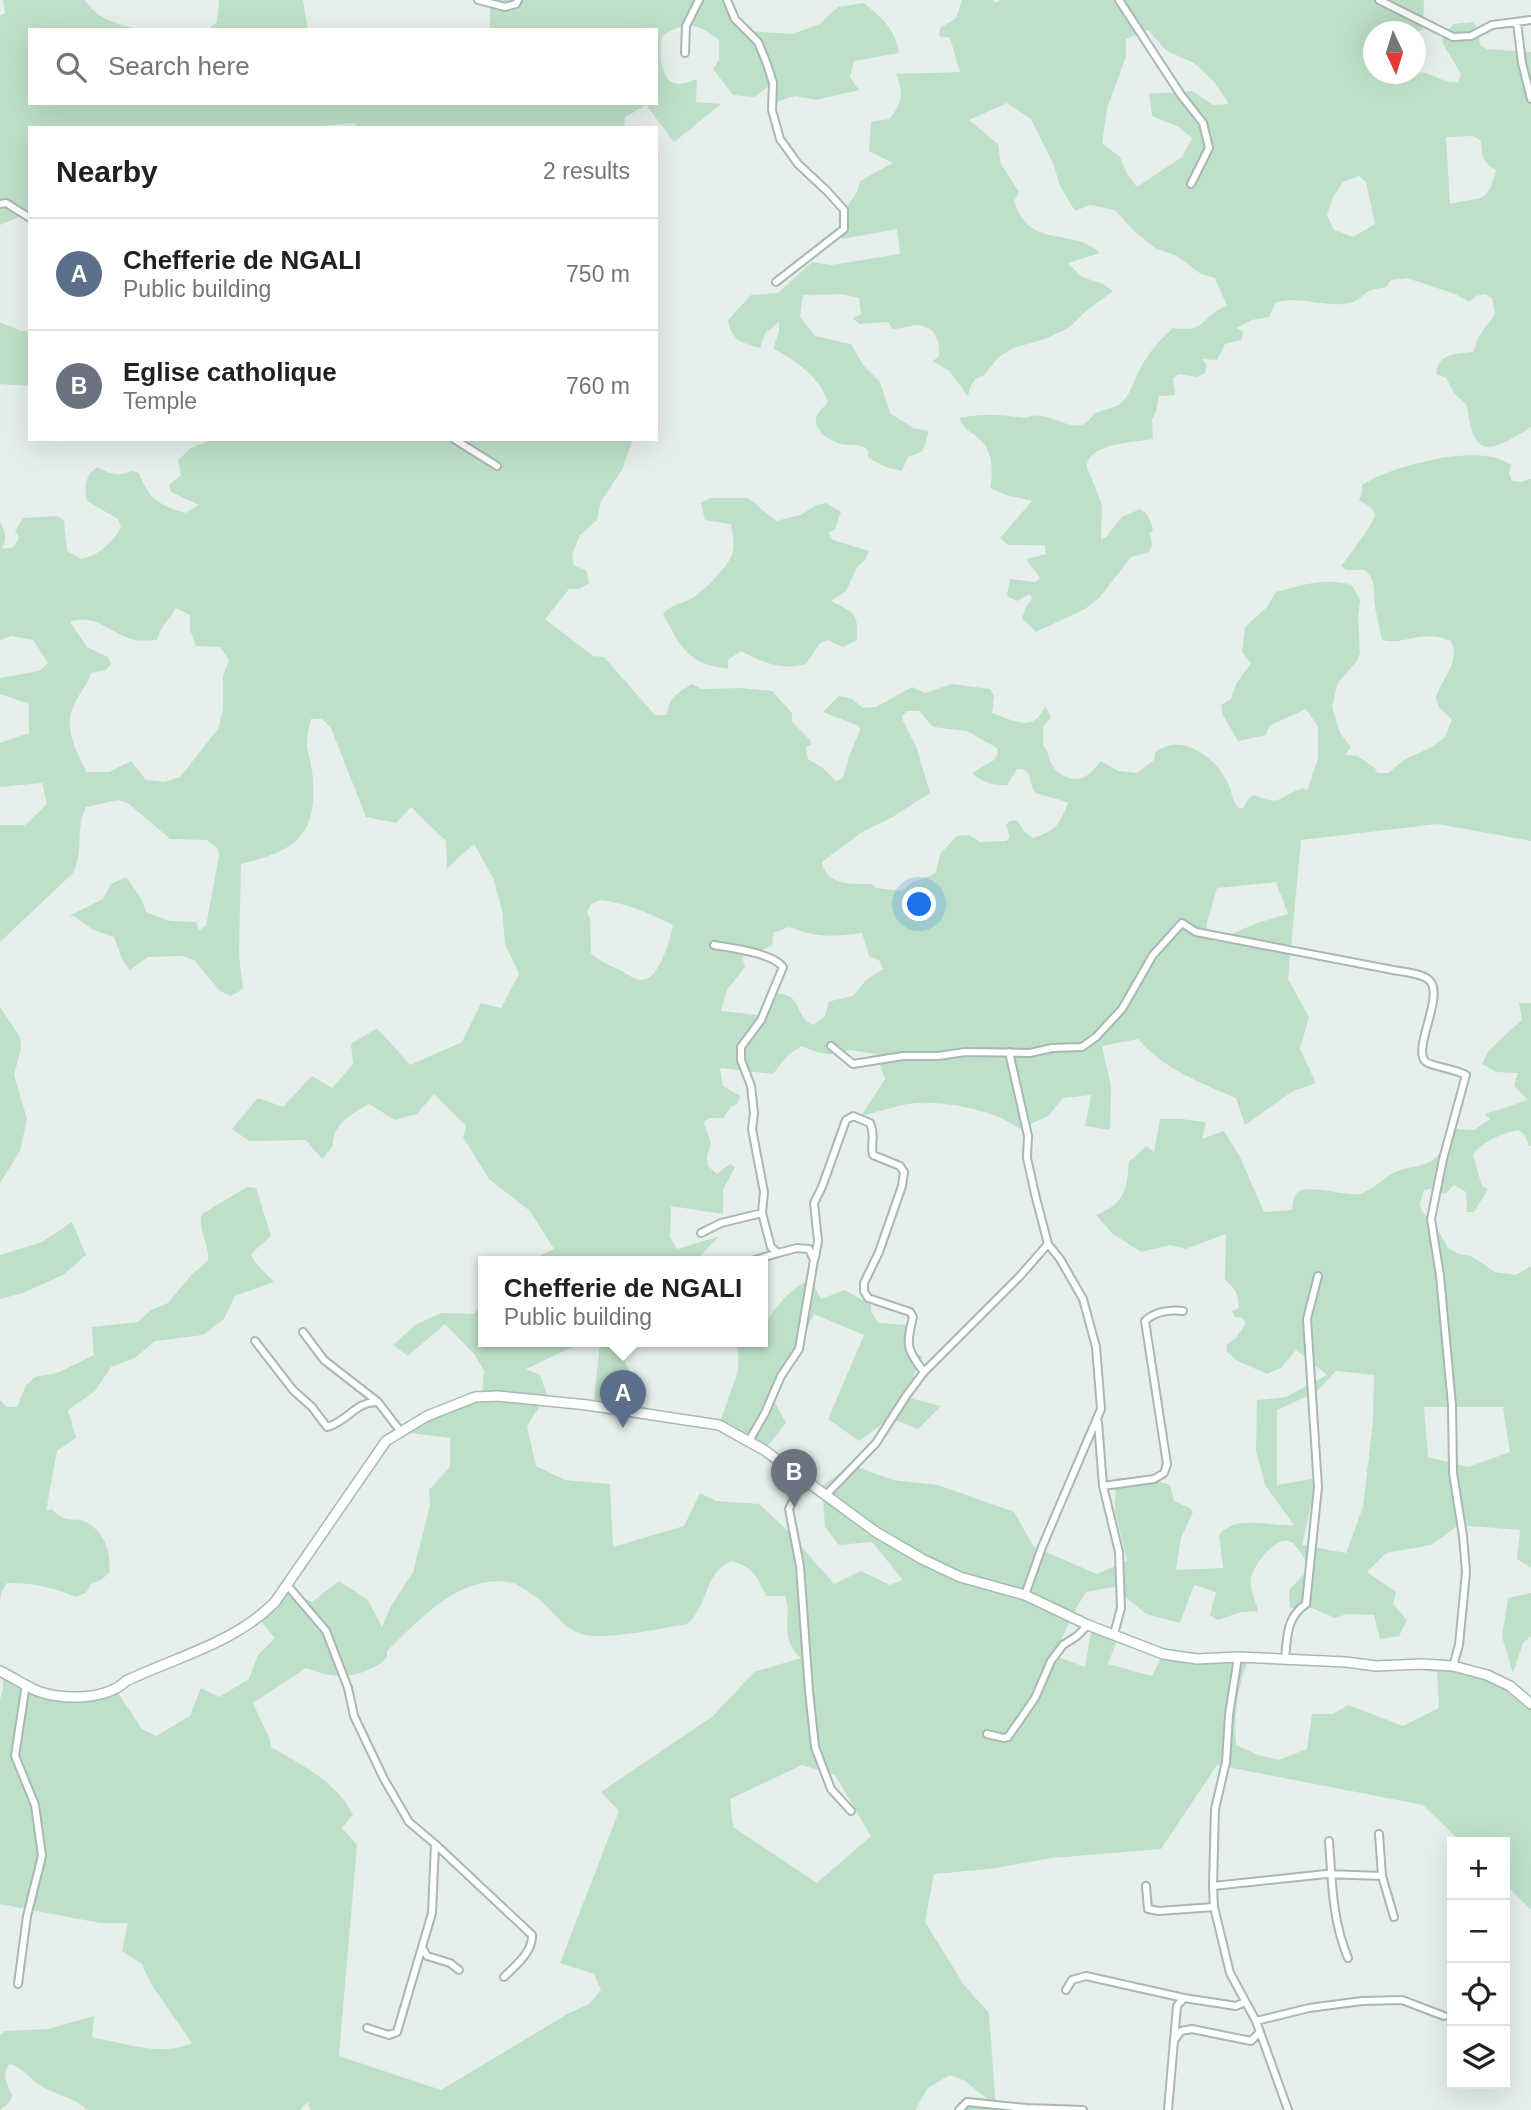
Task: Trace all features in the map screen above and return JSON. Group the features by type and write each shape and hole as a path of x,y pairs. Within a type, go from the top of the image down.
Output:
{"street":[{"path":"478,0 506,7 516,4 518,0"},
{"path":"685,53 687,26 699,0"},
{"path":"727,0 735,19 758,42 767,64 773,83 772,110 780,139 797,164 844,210 844,229 776,282"},
{"path":"1119,0 1181,95 1203,123 1209,148 1191,184"},
{"path":"1379,0 1453,37 1471,36 1492,25 1531,20"},
{"path":"1517,22 1522,62 1531,99"},
{"path":"0,204 6,203 28,217"},
{"path":"457,441 497,466"},
{"path":"831,1046 853,1064 903,1056 1030,1053 1052,1048 1082,1047 1096,1037 1122,1009 1153,955 1182,923 1196,932 1393,970 1424,977 1430,981 1433,988 1430,1018 1421,1052 1423,1059 1428,1065 1456,1069 1466,1075 1443,1160 1432,1219 1452,1405 1453,1473 1466,1572 1459,1645 1453,1666"},
{"path":"714,945 742,949 779,962 783,967 761,1020 741,1047 741,1060 751,1086 754,1113 752,1129 764,1192 762,1213 771,1247 778,1253"},
{"path":"1009,1052 1028,1136 1027,1158 1048,1244 1083,1299 1096,1347 1101,1409 1042,1547 1025,1595"},
{"path":"749,1441 781,1376 799,1349 818,1241 814,1203 846,1120 853,1116 870,1123 874,1135 873,1155 900,1166 904,1172 902,1186 879,1252 864,1283 864,1291 867,1298 911,1312 913,1317 907,1343 910,1354 924,1372"},
{"path":"701,1233 721,1223 762,1213"},
{"path":"826,1495 876,1443 924,1372 1048,1244"},
{"path":"768,1256 797,1248 809,1249 814,1260"},
{"path":"1284,1660 1289,1625 1297,1610 1306,1604 1318,1487 1307,1319 1318,1276"},
{"path":"1103,1486 1154,1479 1164,1473 1167,1464 1145,1321 1151,1315 1182,1311"},
{"path":"303,1332 324,1360 378,1402 401,1432"},
{"path":"255,1341 293,1390 312,1407 327,1427 336,1425 366,1402 378,1402"},
{"path":"0,1671 41,1692 77,1697 116,1690 126,1681 222,1640 258,1619 288,1586 386,1441 427,1416 475,1397 498,1396 587,1405 719,1425 749,1441 812,1483 876,1532 922,1559 960,1577 1025,1595 1088,1625 1163,1654 1197,1659 1238,1657 1376,1666 1453,1666 1487,1675 1510,1686 1531,1704"},
{"path":"1097,1420 1103,1486 1119,1552 1121,1608 1114,1634"},
{"path":"812,1483 797,1491 789,1509 801,1577 808,1691 816,1747 831,1789 851,1811"},
{"path":"288,1586 326,1631 348,1688 354,1716 384,1779 409,1822 532,1935 533,1942 522,1959 504,1977"},
{"path":"987,1734 1008,1737 1035,1698 1051,1661 1063,1645 1088,1625"},
{"path":"1238,1657 1229,1715 1226,1762 1215,1810 1214,1907 1230,1973 1256,2021 1289,2110"},
{"path":"18,1984 27,1916 42,1856 36,1805 15,1756 26,1684"},
{"path":"1379,1834 1382,1876 1394,1917"},
{"path":"1329,1841 1333,1901 1340,1938 1348,1958"},
{"path":"367,2028 390,2035 397,2032 432,1913 435,1844"},
{"path":"1213,1886 1331,1874 1382,1876"},
{"path":"1146,1886 1149,1909 1159,1911 1214,1907"},
{"path":"423,1949 427,1956 450,1963 459,1970"},
{"path":"1066,1990 1072,1980 1086,1976 1184,1998 1236,2006 1245,2002"},
{"path":"1168,2110 1177,2006 1184,1998"},
{"path":"1256,2021 1309,2008 1389,2000 1402,2000 1444,2017"},
{"path":"1176,2038 1181,2031 1192,2029 1251,2042 1259,2033"},
{"path":"959,2110 967,2102 1083,2110"}],"green space":[{"path":"3,0 84,0 103,17 135,28 28,28 28,105 646,105 625,117 624,126 357,126 354,123 322,126 28,126 28,213 0,225 0,16 5,13"},
{"path":"219,0 303,0 308,28 210,28 217,22"},
{"path":"490,0 727,0 735,19 749,31 792,34 820,24 838,7 864,3 891,30 899,53 854,61 850,77 859,90 816,100 795,96 776,102 773,83 754,97 733,95 713,69 719,60 719,40 698,27 679,27 662,36 661,58 664,73 673,83 682,84 697,79 696,102 721,104 674,142 646,105 658,105 658,28 490,28"},
{"path":"962,0 993,0 995,3 1001,0 1424,0 1423,21 1363,21 1363,84 1426,84 1426,73 1449,82 1458,82 1461,74 1443,44 1442,35 1454,24 1473,22 1478,29 1480,45 1487,49 1531,52 1531,426 1502,443 1485,446 1473,435 1467,405 1454,393 1446,378 1436,374 1437,367 1444,358 1473,352 1479,336 1495,314 1492,298 1485,294 1476,296 1469,302 1455,294 1407,278 1391,280 1386,287 1369,291 1350,303 1296,300 1276,302 1269,317 1252,320 1237,328 1244,332 1241,340 1225,344 1217,360 1202,359 1207,365 1205,373 1197,377 1179,374 1173,378 1175,395 1159,396 1152,419 1153,439 1103,448 1089,459 1087,467 1102,505 1101,540 1122,517 1140,509 1147,515 1153,530 1149,534 1151,547 1149,552 1131,557 1100,597 1085,609 1036,632 1022,618 1032,599 1030,594 1017,601 1007,596 1010,579 1035,582 1040,578 1026,559 1046,554 1045,545 1008,545 1000,538 1032,501 990,488 992,471 989,453 959,418 984,415 1027,418 1042,416 1071,425 1084,424 1096,413 1115,407 1124,400 1145,360 1173,328 1199,326 1212,314 1227,306 1215,278 1201,274 1177,256 1155,248 1133,230 1115,210 1090,205 1075,211 1060,186 1053,163 1031,119 1007,103 969,120 998,144 1001,164 1019,192 1014,201 1021,216 1040,232 1089,245 1100,253 1068,263 1082,277 1103,284 1113,291 1070,327 1045,339 1013,348 999,357 983,376 974,380 968,396 949,371 933,361 939,356 939,345 936,336 929,329 918,325 893,329 888,322 859,324 853,318 861,314 859,298 842,294 803,295 800,317 815,336 851,344 863,365 880,382 890,413 913,428 929,431 923,451 908,457 902,471 868,458 868,450 865,448 837,442 819,430 817,415 828,402 820,386 806,371 773,349 779,322 765,333 760,348 738,340 728,320 751,295 778,293 812,262 831,265 900,254 897,229 842,239 838,220 857,192 860,181 893,163 869,151 871,122 889,119 899,103 901,92 896,74 960,72 950,38 939,36 940,28 956,18","holes":["1148,30 1167,51 1194,63 1214,82 1228,104 1213,105 1192,91 1149,94 1152,116 1179,127 1192,138 1182,157 1137,187 1127,174 1120,157 1102,143 1107,109 1126,56 1126,39","1473,136 1481,141 1484,158 1496,170 1493,181 1481,197 1450,204 1446,137","1359,176 1366,182 1375,224 1353,237 1334,230 1327,215 1332,199 1343,182"]},
{"path":"0,322 21,331 28,331 28,386 0,384"},
{"path":"209,441 632,441 622,470 601,501 597,520 580,535 572,554 574,566 586,570 589,583 579,589 569,589 545,619 593,656 604,657 655,715 667,715 675,696 692,684 702,689 741,688 772,691 792,713 792,722 811,741 811,745 806,746 808,759 823,768 836,781 843,778 860,730 859,726 823,712 839,696 852,699 863,708 876,707 912,687 925,693 952,684 990,689 994,696 992,713 1014,721 1028,723 1040,715 1045,706 1051,717 1043,727 1043,746 1061,775 1072,779 1084,777 1101,761 1118,771 1137,773 1154,760 1155,752 1169,746 1183,745 1199,752 1215,764 1227,781 1234,801 1239,808 1243,808 1254,795 1275,800 1303,788 1307,790 1318,759 1318,726 1306,709 1269,726 1266,735 1238,741 1223,715 1221,705 1231,699 1236,684 1251,663 1242,652 1245,627 1267,607 1276,592 1314,583 1333,582 1352,585 1360,600 1360,653 1357,661 1338,682 1332,707 1340,733 1351,747 1345,755 1357,756 1375,768 1377,773 1388,773 1404,760 1434,746 1445,737 1452,719 1439,707 1436,698 1454,656 1451,641 1431,636 1398,641 1382,640 1371,579 1365,570 1346,570 1341,566 1375,515 1371,508 1359,500 1362,485 1393,470 1436,459 1479,455 1497,458 1511,465 1509,473 1512,481 1531,479 1531,841 1437,824 1301,840 1288,979 1309,1017 1300,1049 1316,1083 1293,1091 1245,1125 1236,1098 1171,1067 1138,1039 1102,1046 1111,1086 1110,1130 1085,1126 1091,1095 1063,1098 1048,1116 1020,1129 984,1112 941,1104 908,1104 861,1116 885,1079 876,1054 849,1050 825,1054 802,1046 789,1054 773,1074 720,1068 723,1086 740,1096 738,1103 731,1107 723,1118 709,1118 704,1122 711,1143 707,1157 708,1166 717,1174 730,1164 735,1167 723,1190 723,1214 671,1206 670,1237 677,1249 720,1236 699,1256 539,1256 554,1249 530,1211 489,1179 463,1137 466,1126 434,1094 417,1114 395,1120 369,1104 363,1107 340,1125 333,1146 322,1159 306,1140 249,1141 232,1129 258,1098 283,1107 312,1076 332,1088 353,1064 351,1044 377,1028 410,1065 462,1042 481,1003 501,1008 519,974 505,944 502,910 493,878 474,844 447,868 446,841 411,807 396,823 366,817 331,728 322,719 311,719 307,736 313,799 306,828 288,847 275,854 241,864 239,955 243,989 231,996 220,991 194,960 182,956 148,957 130,970 123,961 114,937 93,930 74,916 69,916 103,899 111,884 126,877 141,898 146,912 170,921 196,922 199,930 206,926 218,849 207,840 170,839 128,803 118,800 86,807 73,873 0,942 0,825 25,825 47,804 42,783 0,787 0,743 29,733 29,704 0,694 0,678 39,671 48,663 33,640 11,636 0,640 0,521 5,535 2,548 15,545 19,537 15,531 23,518 58,516 64,521 67,551 81,559 93,555 105,548 121,527 118,519 87,501 86,482 93,470 97,467 114,474 131,471 139,473 146,489 156,500 185,513 199,505 171,492 169,485 181,475 178,460 191,448","holes":["176,608 190,615 190,630 196,646 220,647 229,660 223,676 223,709 218,729 180,777 164,782 146,780 131,761 109,772 86,772 72,738 71,712 91,673 106,670 111,664 108,657 87,647 70,622 93,621 131,639 157,640","907,711 919,711 933,727 967,731 997,748 998,754 994,760 972,773 988,783 1007,785 1017,769 1026,771 1036,793 1068,803 1059,822 1052,829 1033,838 1017,820 1006,825 1010,837 1006,841 980,842 969,835 957,836 940,854 936,872 911,883 902,891 876,888 872,884 841,882 829,876 822,862 862,832 891,818 930,793 916,746 903,721 902,716","1276,882 1288,914 1257,923 1214,942 1206,926 1217,888","600,900 619,903 673,925 658,967 647,979 637,979 604,963 591,953 590,919 587,912 591,904","789,927 825,936 862,933 869,956 880,961 882,968 885,968 866,980 853,996 828,1003 825,1016 813,1025 803,1017 791,998 776,993 766,1016 721,1011 727,990 745,967 742,957 772,946 773,933"]},
{"path":"710,498 748,498 776,521 801,515 816,505 826,503 841,512 835,529 828,533 833,540 869,551 865,560 857,567 846,591 831,601 856,618 857,640 843,647 828,640 820,643 806,664 797,666 772,664 741,651 728,660 728,669 704,663 689,654 678,641 663,614 702,591 719,574 733,553 731,524 705,520 701,503"},
{"path":"1519,1003 1531,1003 1531,1146 1524,1134 1518,1130 1493,1139 1476,1150 1473,1155 1482,1186 1488,1189 1474,1212 1467,1212 1466,1192 1454,1185 1445,1194 1432,1189 1424,1190 1420,1204 1421,1210 1435,1225 1448,1248 1471,1256 1495,1272 1516,1275 1531,1266 1531,1568 1517,1559 1520,1530 1459,1525 1431,1545 1386,1553 1367,1572 1396,1592 1393,1604 1407,1620 1399,1636 1380,1639 1374,1615 1347,1614 1335,1618 1312,1608 1290,1608 1289,1590 1310,1568 1294,1544 1281,1541 1262,1557 1251,1578 1258,1611 1241,1612 1218,1620 1210,1615 1216,1592 1194,1585 1180,1623 1146,1614 1114,1587 1086,1592 1071,1617 1055,1656 1085,1667 1093,1621 1114,1634 1120,1632 1108,1664 1152,1676 1163,1654 1241,1658 1247,1662 1237,1703 1236,1745 1278,1760 1307,1749 1312,1714 1333,1714 1348,1705 1403,1726 1439,1708 1437,1672 1376,1666 1422,1664 1487,1675 1531,1704 1531,1910 1510,1889 1510,1837 1456,1837 1423,1805 1217,1765 1161,1849 1052,1858 989,1869 934,1874 925,1922 964,1985 989,2013 996,2110 959,2110 967,2102 991,2102 965,2081 950,2075 928,2088 915,2110 310,2110 308,2102 300,2110 87,2110 43,2087 9,2064 5,2076 12,2096 9,2103 0,2110 0,2035 5,2031 48,2029 94,2016 92,2037 155,2049 192,2043 151,1984 142,1964 122,1951 128,1923 100,1923 0,1904 0,1700 3,1673 41,1692 77,1697 116,1690 142,1729 156,1736 190,1716 201,1688 219,1697 249,1679 258,1655 275,1638 259,1619 288,1586 312,1602 339,1581 368,1600 382,1627 391,1606 413,1572 430,1506 429,1490 450,1467 450,1438 401,1432 427,1416 494,1395 482,1392 484,1371 475,1355 445,1324 408,1356 393,1345 415,1325 441,1313 474,1314 478,1310 478,1347 572,1347 526,1369 540,1375 547,1395 527,1426 536,1466 565,1480 610,1484 613,1547 684,1526 700,1493 716,1501 759,1504 788,1531 834,1584 861,1571 890,1585 903,1580 872,1542 839,1545 825,1527 822,1486 851,1465 893,1480 938,1485 1014,1512 1034,1547 1097,1574 1127,1561 1115,1511 1116,1478 1147,1477 1170,1485 1174,1501 1193,1512 1181,1538 1176,1570 1223,1568 1219,1535 1227,1528 1244,1523 1294,1525 1265,1485 1256,1451 1257,1400 1286,1397 1327,1375 1296,1350 1281,1368 1267,1374 1238,1361 1227,1352 1226,1345 1236,1338 1246,1323 1242,1318 1235,1317 1232,1311 1239,1308 1238,1299 1234,1289 1225,1280 1226,1234 1186,1249 1170,1245 1141,1252 1113,1234 1096,1215 1113,1206 1122,1195 1129,1162 1146,1146 1154,1152 1160,1119 1206,1122 1202,1139 1224,1131 1240,1157 1264,1212 1292,1210 1296,1194 1307,1189 1360,1194 1397,1171 1433,1160 1454,1129 1474,1130 1490,1119 1485,1114 1528,1100 1514,1086 1518,1073 1496,1072 1482,1064 1489,1050 1522,1020","holes":["1336,1371 1374,1375 1373,1421 1363,1507 1346,1553 1302,1545 1317,1478 1277,1485 1277,1410 1316,1392","1424,1407 1503,1407 1510,1452 1468,1467 1428,1457","732,1561 754,1574 766,1596 785,1596 788,1636 794,1651 801,1658 754,1672 713,1716 601,1792 619,1811 560,1963 594,1974 601,1990 589,2004 569,2013 441,2090 339,2056 357,1845 342,1828 353,1815 338,1793 328,1784 271,1747 253,1703 306,1668 338,1676 358,1674 378,1665 387,1658 387,1651 426,1614 441,1602 473,1585 490,1582 512,1583 536,1597 574,1631 591,1636 617,1635 687,1624 699,1609 716,1573","802,1765 835,1775 871,1836 817,1883 733,1827 730,1799"]},
{"path":"0,1007 20,1037 21,1048 14,1075 27,1119 20,1151 0,1183"},
{"path":"247,1187 256,1188 271,1236 251,1254 274,1282 235,1296 224,1319 203,1335 155,1341 135,1358 111,1367 95,1391 68,1410 76,1438 57,1451 46,1511 52,1509 66,1519 83,1521 94,1527 106,1545 109,1573 91,1584 86,1593 76,1597 42,1586 7,1583 1,1592 0,1601 0,1400 6,1407 17,1407 26,1385 35,1377 57,1373 94,1355 92,1327 138,1322 151,1310 168,1303 192,1274 208,1261 201,1226 202,1214"},
{"path":"72,1222 86,1255 63,1275 23,1293 0,1299 0,1255 42,1242"},
{"path":"805,1282 814,1285 821,1299 845,1290 871,1305 871,1312 879,1323 907,1325 911,1350 923,1357 918,1363 908,1395 941,1406 918,1429 890,1418 859,1441 828,1419 864,1335 814,1314 773,1399 786,1423 764,1450 719,1425 738,1371 738,1347 768,1347 768,1322 790,1293"},
{"path":"599,1347 618,1347 632,1377 630,1404 594,1400"},
{"path":"1531,1593 1531,1636 1523,1643 1513,1673 1502,1637 1508,1598"}],"place":[{"name":"Chefferie de NGALI","path":"623,1428"},
{"name":"Eglise catholique","path":"794,1507"}]}
